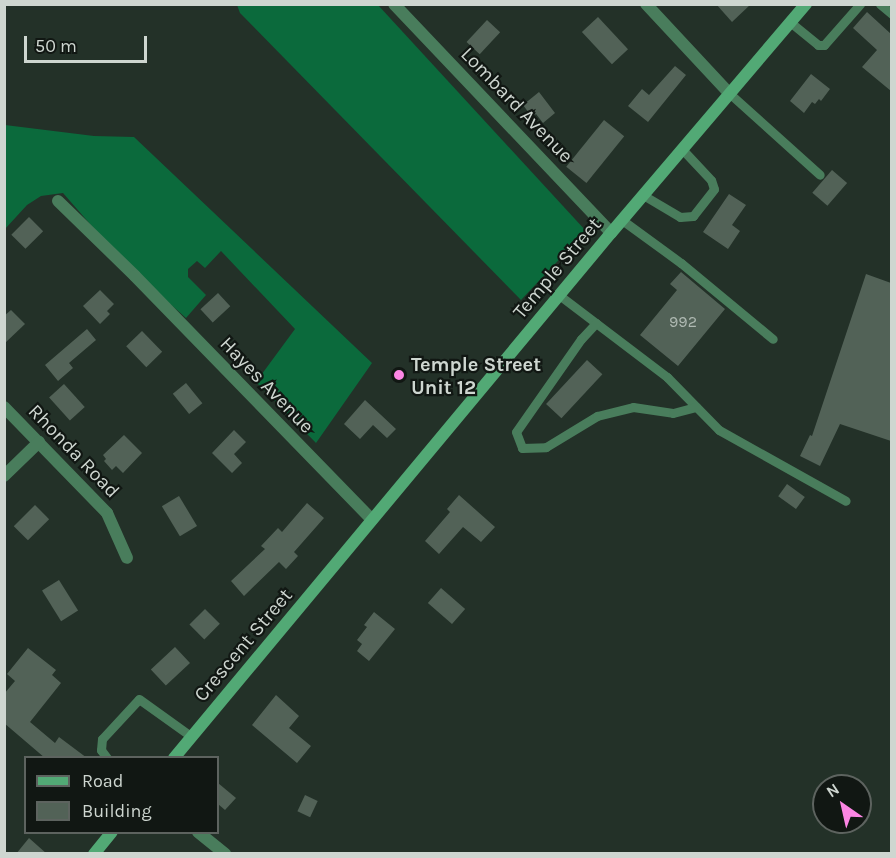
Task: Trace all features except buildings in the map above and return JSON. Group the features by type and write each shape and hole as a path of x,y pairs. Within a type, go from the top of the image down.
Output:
{"main road":[{"name":"Temple Street","path":"341,558 611,233 806,4"},
{"name":"Crescent Street","path":"176,756 341,558"},
{"path":"94,854 110,834"}],"street":[{"name":"Lombard Avenue","path":"394,4 611,233"},
{"path":"646,4 729,93"},
{"name":"Hayes Avenue","path":"57,201 135,276 372,520"},
{"name":"Rhonda Road","path":"4,407 107,513 127,558"},
{"path":"4,476 39,442"},
{"path":"200,834 225,854"}],"lane":[{"path":"790,22 818,45 824,45 860,4"},
{"path":"880,4 891,14"},
{"path":"729,93 745,110 820,175"},
{"path":"643,195 680,217 693,216 714,189 711,180 682,149"},
{"path":"622,220 681,263 773,339"},
{"path":"559,295 667,377 719,430 846,501"},
{"path":"596,323 580,339 516,432 522,448 546,447 597,416 633,407 673,413 696,407"},
{"path":"106,756 101,750 102,739 140,699 192,737"}],"green space":[{"path":"237,5 378,5 586,231 521,300 240,13"},
{"path":"5,125 94,136 134,137 372,363 316,443 256,382 295,329 221,251 205,268 197,261 188,269 188,277 206,295 186,318 125,264 63,193 41,196 27,205 5,229"}],"place":[{"name":"Temple Street Unit 12","path":"399,375"}]}
